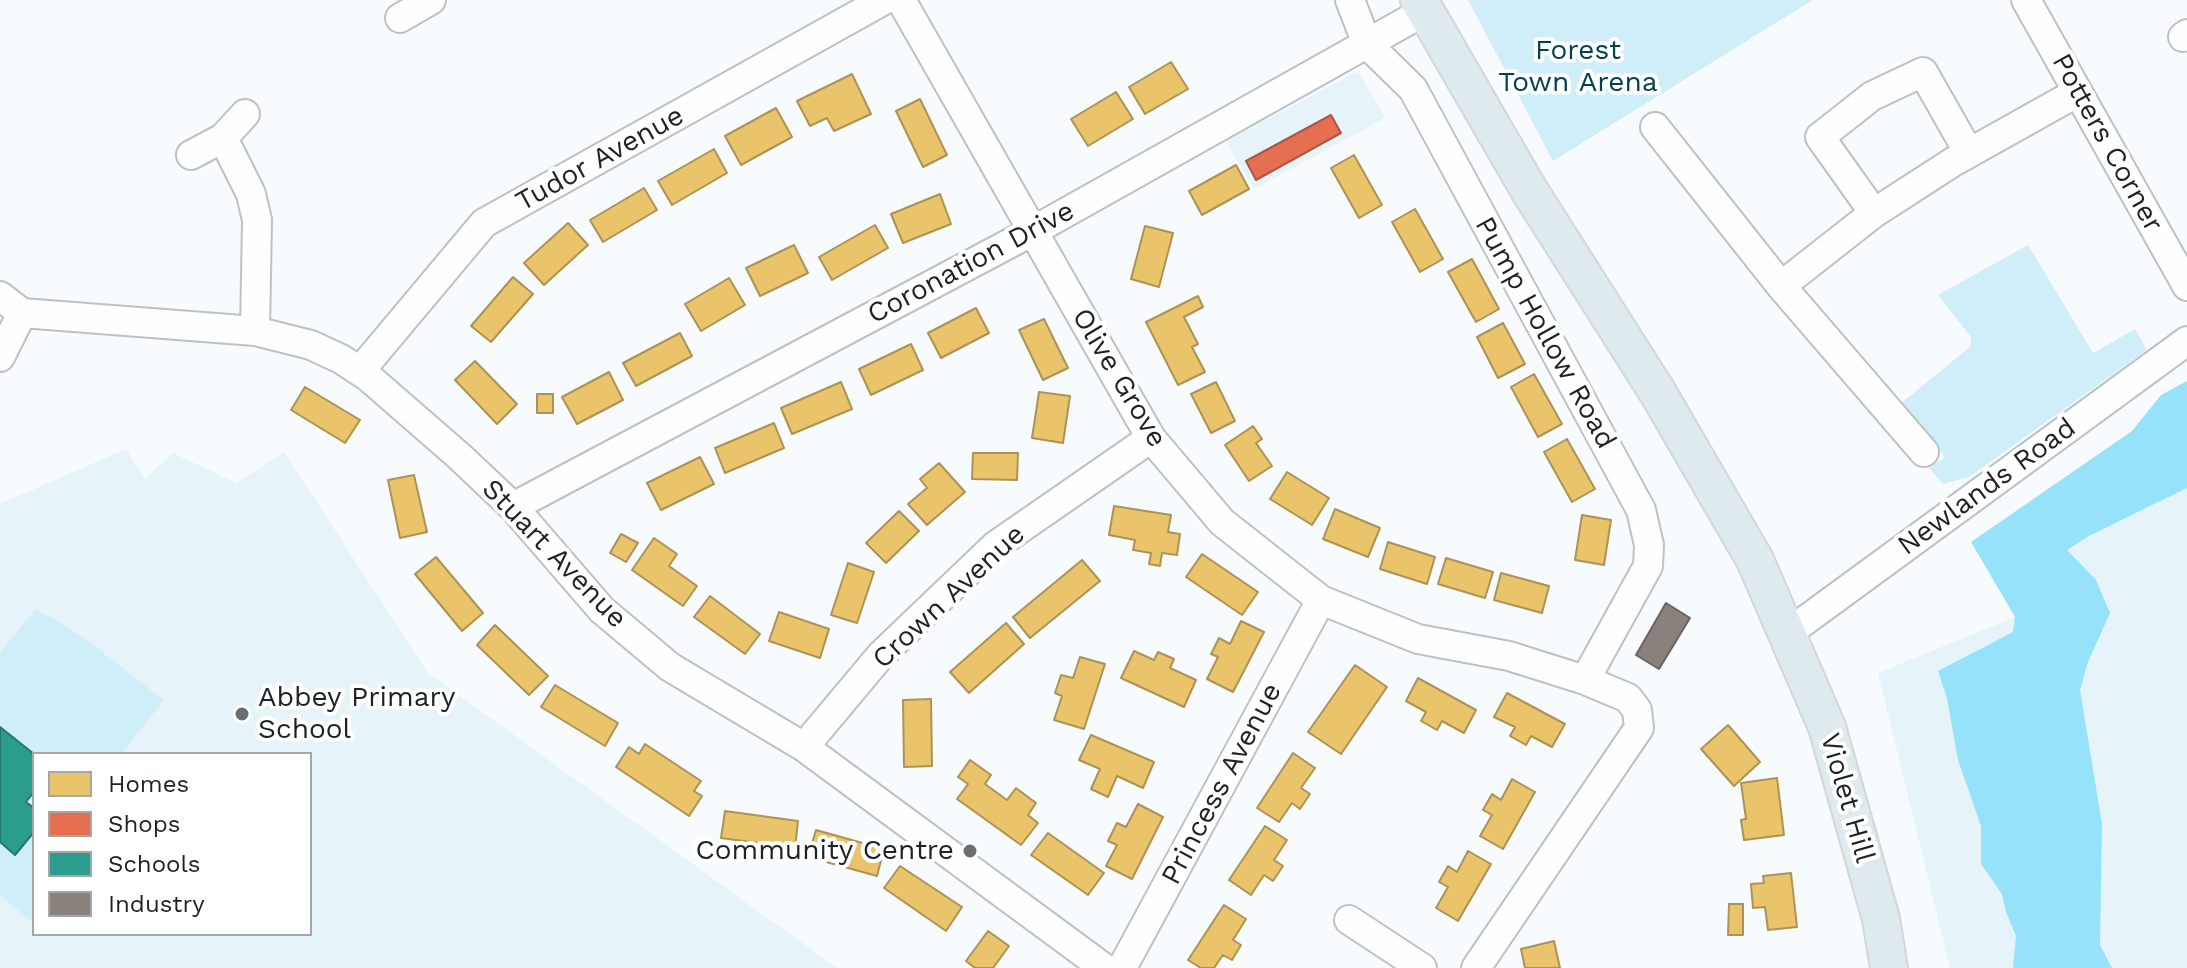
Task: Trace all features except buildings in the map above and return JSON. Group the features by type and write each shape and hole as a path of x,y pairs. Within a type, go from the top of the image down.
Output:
{"main road":[{"name":"Pump Hollow Road","path":"1422,6 1529,190 1658,393 1726,508 1755,560 1788,633"},
{"name":"Violet Hill","path":"1788,633 1827,727 1881,919 1889,968"}],"street":[{"path":"400,18 431,0"},
{"name":"Tudor Avenue","path":"360,371 484,223 884,0"},
{"name":"Olive Grove","path":"901,0 1151,438 1222,522 1321,600 1418,639 1509,656 1585,680 1628,698 1637,710 1639,728 1476,968"},
{"name":"Pump Hollow Road","path":"1350,0 1367,44 1413,89 1641,510 1649,545 1648,566 1585,680"},
{"name":"Potters Corner","path":"2026,0 2187,286"},
{"name":"Coronation Drive","path":"513,507 1033,231 1367,44 1422,6"},
{"path":"1874,213 1820,137 1872,96 1923,72 1969,153"},
{"path":"1781,286 1874,213 1969,153 2078,92"},
{"path":"191,155 223,138 245,114"},
{"path":"1655,127 1781,286 1924,452"},
{"path":"223,138 251,194 257,220 255,331"},
{"path":"0,296 22,313 0,357"},
{"name":"Stuart Avenue","path":"22,313 255,331 311,345 360,371 513,507 602,610 670,667 804,747 1104,968"},
{"name":"Newlands Road","path":"1788,633 2187,341"},
{"name":"Crown Avenue","path":"804,747 881,655 995,546 1151,438"},
{"name":"Princess Avenue","path":"1122,968 1321,600"},
{"path":"1349,920 1422,968"}],"shaded area":[{"path":"1358,71 1385,118 1254,189 1226,141"},
{"path":"2187,381 2187,488 2067,550 2096,580 2110,613 2088,662 2080,690 2102,824 2100,945 2112,968 2013,968 2016,936 2002,894 1981,864 1981,826 1958,760 1947,698 1938,671 2013,632 2015,617 1971,542 2132,431 2161,395"},
{"name":"Abbey Primary School","path":"126,449 145,479 173,453 236,483 284,452 428,673 837,968 0,968 0,504"},
{"path":"2187,488 2187,968 1950,968 1878,673 2015,617 2066,550"}],"green space":[{"name":"Forest Town Arena","path":"1468,0 1813,0 1553,161"},
{"path":"2028,245 2093,353 2135,329 2147,350 1969,477 1943,484 1929,468 1945,457 1899,405 1971,346 1971,337 1938,295"},
{"path":"36,609 81,636 164,700 123,752 32,752 0,727 0,652"},
{"path":"32,834 32,921 0,895 0,842 15,854"}],"place":[{"name":"Abbey Primary School","path":"242,714"},
{"name":"Community Centre","path":"970,851"}]}
